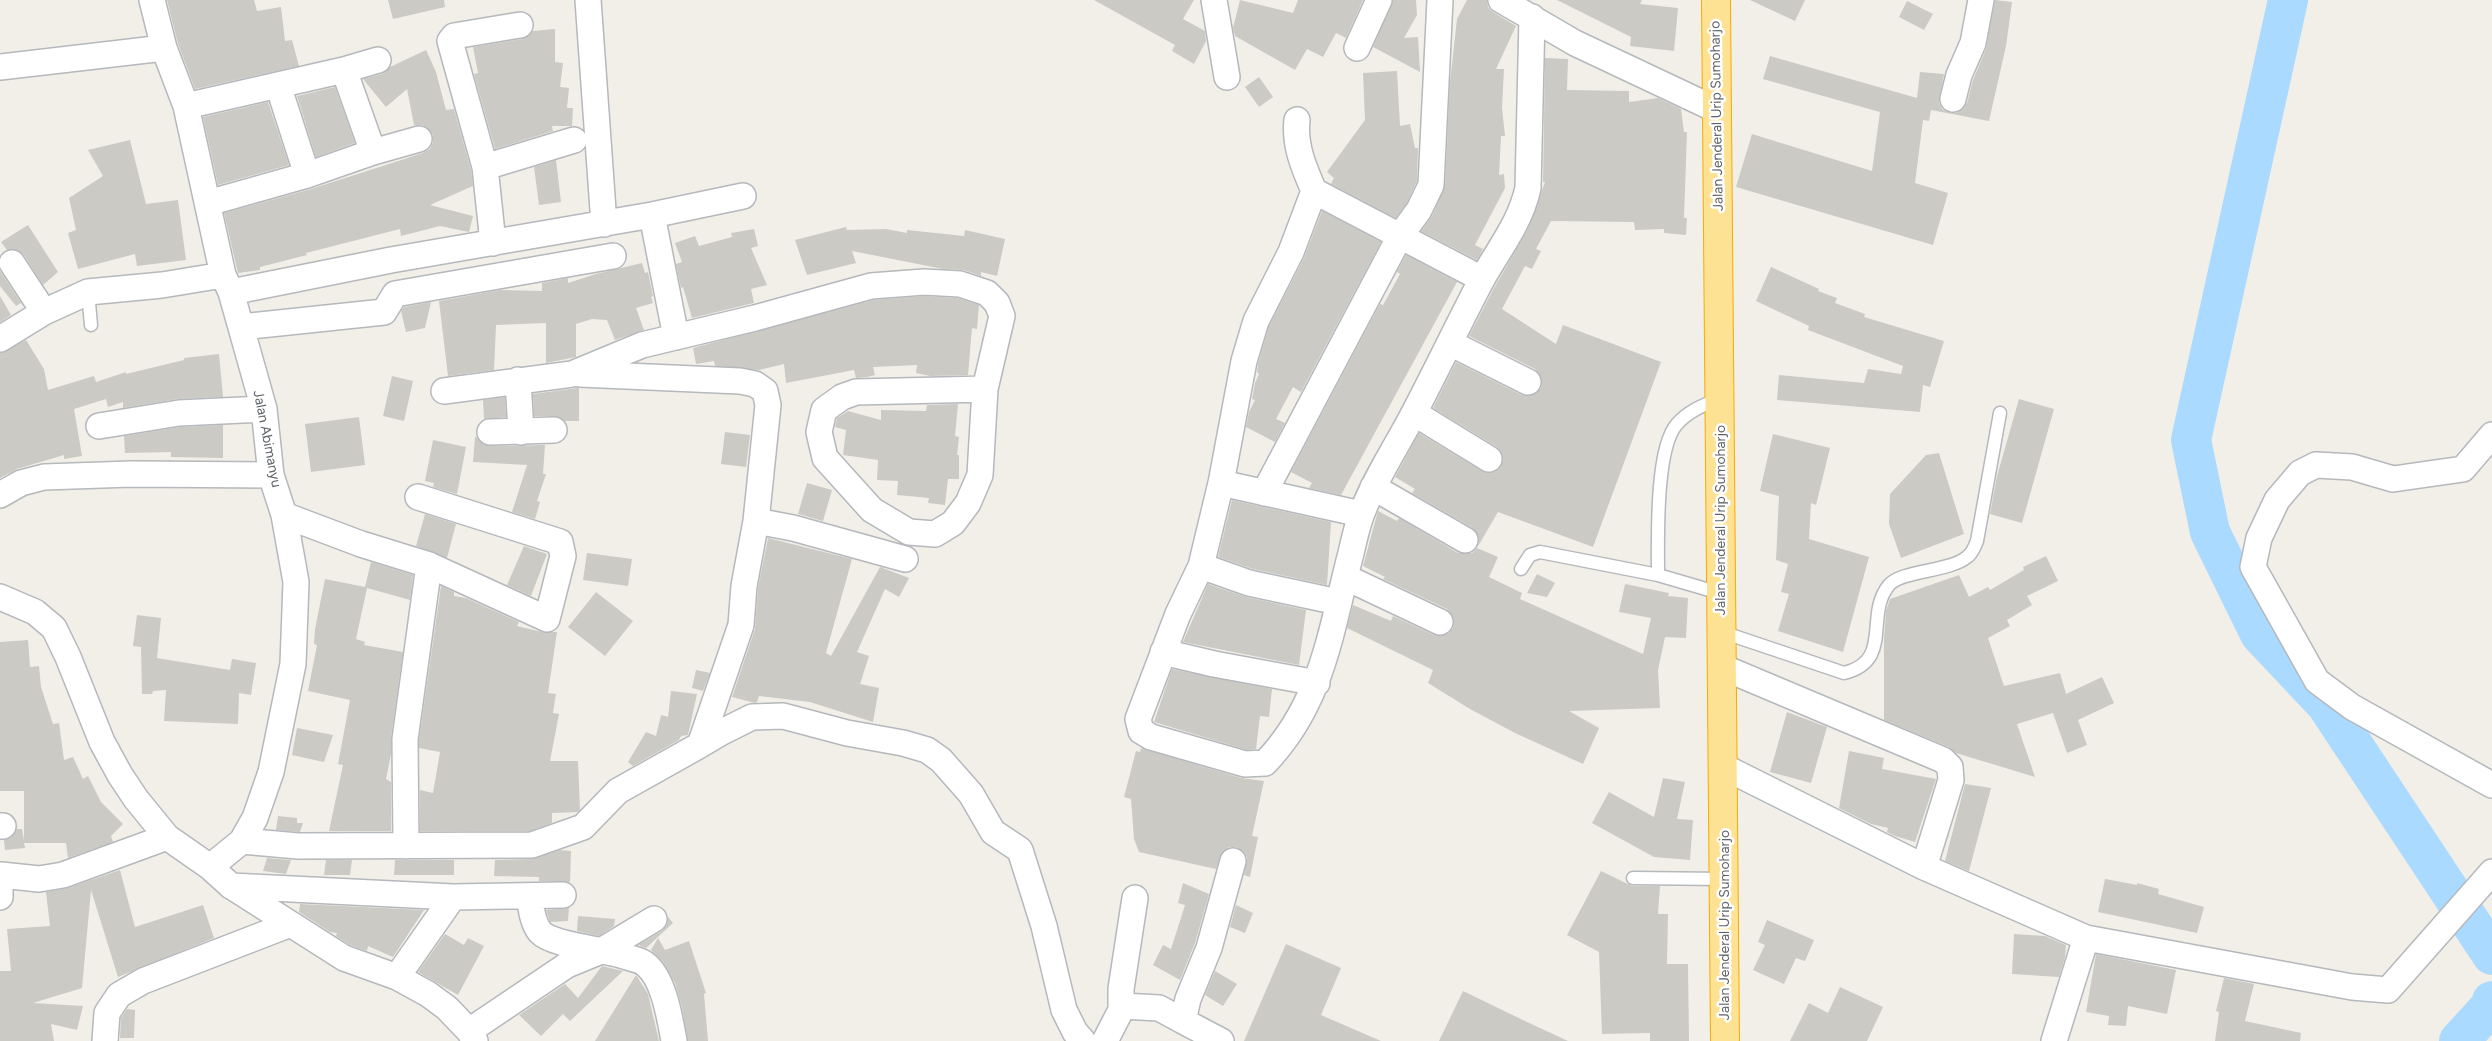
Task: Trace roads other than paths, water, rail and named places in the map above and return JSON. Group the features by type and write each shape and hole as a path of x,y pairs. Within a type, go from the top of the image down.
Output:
{"highway":[{"name":"Jalan Jenderal Urip Sumoharjo","path":"1716,0 1725,1041"}],"street":[{"name":"Jalan Abimanyu","path":"152,0 164,48 186,106 227,283 264,409 271,475 284,515 296,582 293,664 271,772 255,818 242,841 210,867"},
{"path":"588,0 604,224"},
{"path":"1214,0 1227,77"},
{"path":"1357,48 1379,0"},
{"path":"1264,492 1400,236 1419,210 1431,185 1440,0"},
{"path":"1501,0 1575,43 1717,110"},
{"path":"1953,99 1959,75 1973,43 1981,0"},
{"path":"1297,120 1295,134 1299,151 1314,191 1291,252 1256,322 1244,360 1221,482 1201,566 1178,614 1138,718 1141,731 1151,737 1245,764 1265,763 1276,752 1317,683 1330,643 1344,577 1361,514 1373,487 1414,413 1482,279 1509,236 1524,206 1528,188 1532,17"},
{"path":"493,243 485,167 450,41 454,36 520,25"},
{"path":"0,67 164,48"},
{"path":"186,106 344,70 378,60"},
{"path":"344,70 373,152"},
{"path":"278,85 307,175"},
{"path":"208,203 307,175 373,152 419,139"},
{"path":"485,167 574,140"},
{"path":"1314,191 1482,279"},
{"path":"0,340 44,312 88,292 162,285 227,283 391,260 604,224 743,196"},
{"path":"652,215 676,337"},
{"path":"241,327 384,312 395,294 613,256"},
{"path":"12,263 44,312"},
{"path":"572,374 642,345 871,286 924,282 960,284 987,293 997,303 1002,316 985,389 980,474 963,510 953,523 935,534 909,532 872,510 825,458 819,432 824,410 842,396 856,392 985,389"},
{"path":"1450,343 1528,382"},
{"path":"444,391 572,374 740,380 755,384 765,391 768,406 756,521 744,586 741,625 700,745"},
{"path":"518,380 521,432"},
{"path":"99,426 179,412 264,409"},
{"path":"1414,413 1489,459"},
{"path":"490,432 554,430"},
{"path":"2492,435 2463,468 2393,479 2352,467 2316,465 2300,473 2278,500 2262,530 2253,567 2317,681 2352,707 2492,784"},
{"path":"0,495 21,483 44,477 131,474 271,475"},
{"path":"1221,482 1361,514"},
{"path":"1373,487 1465,540"},
{"path":"284,515 361,544 429,564 548,619 563,556 560,542 418,498"},
{"path":"756,521 793,528 905,559"},
{"path":"406,846 405,739 429,564"},
{"path":"1201,566 1249,583 1338,602"},
{"path":"1344,577 1440,622"},
{"path":"0,597 35,612 54,628 68,657 102,742 136,799 167,837 210,867 231,886 288,925 344,958 397,977 440,1004 472,1036 567,965 600,950 654,919"},
{"path":"1163,652 1214,664 1317,683"},
{"path":"1722,667 1943,760 1950,767 1951,780 1924,867"},
{"path":"242,841 298,846 532,845 583,827 618,791 752,717 784,716 847,734 903,743 927,750 941,760 970,794 993,832 1020,850 1044,926 1064,1010 1075,1032 1083,1041"},
{"path":"1724,767 1924,867 2086,938 2352,987 2388,990 2401,978 2492,872"},
{"path":"0,897 0,875 39,879 63,874 167,837"},
{"path":"1183,1020 1188,999 1209,948 1233,861"},
{"path":"231,886 453,897 564,895"},
{"path":"529,896 534,920 540,932 552,940 617,953 645,964 660,985 667,1003 674,1041"},
{"path":"397,977 453,897"},
{"path":"1105,1041 1122,1006 1121,989 1135,898"},
{"path":"105,1041 107,1013 119,995 143,981 288,925"},
{"path":"2054,1041 2086,938"},
{"path":"1122,1006 1160,1008 1221,1041"}],"lane":[{"path":"88,292 91,325"},
{"path":"1658,575 1658,521 1666,448 1676,425 1692,410 1720,398"},
{"path":"1722,632 1844,673 1858,669 1870,660 1875,645 1877,614 1883,592 1893,580 1956,563 1969,557 1977,541 2000,412"},
{"path":"1520,569 1530,556 1540,552 1658,575 1722,594"},
{"path":"1633,878 1724,880"}],"waterway":[{"path":"2288,0 2191,440 2210,532 2260,634 2326,704 2492,955"},
{"path":"2459,1041 2491,1006 2492,1001"}]}
